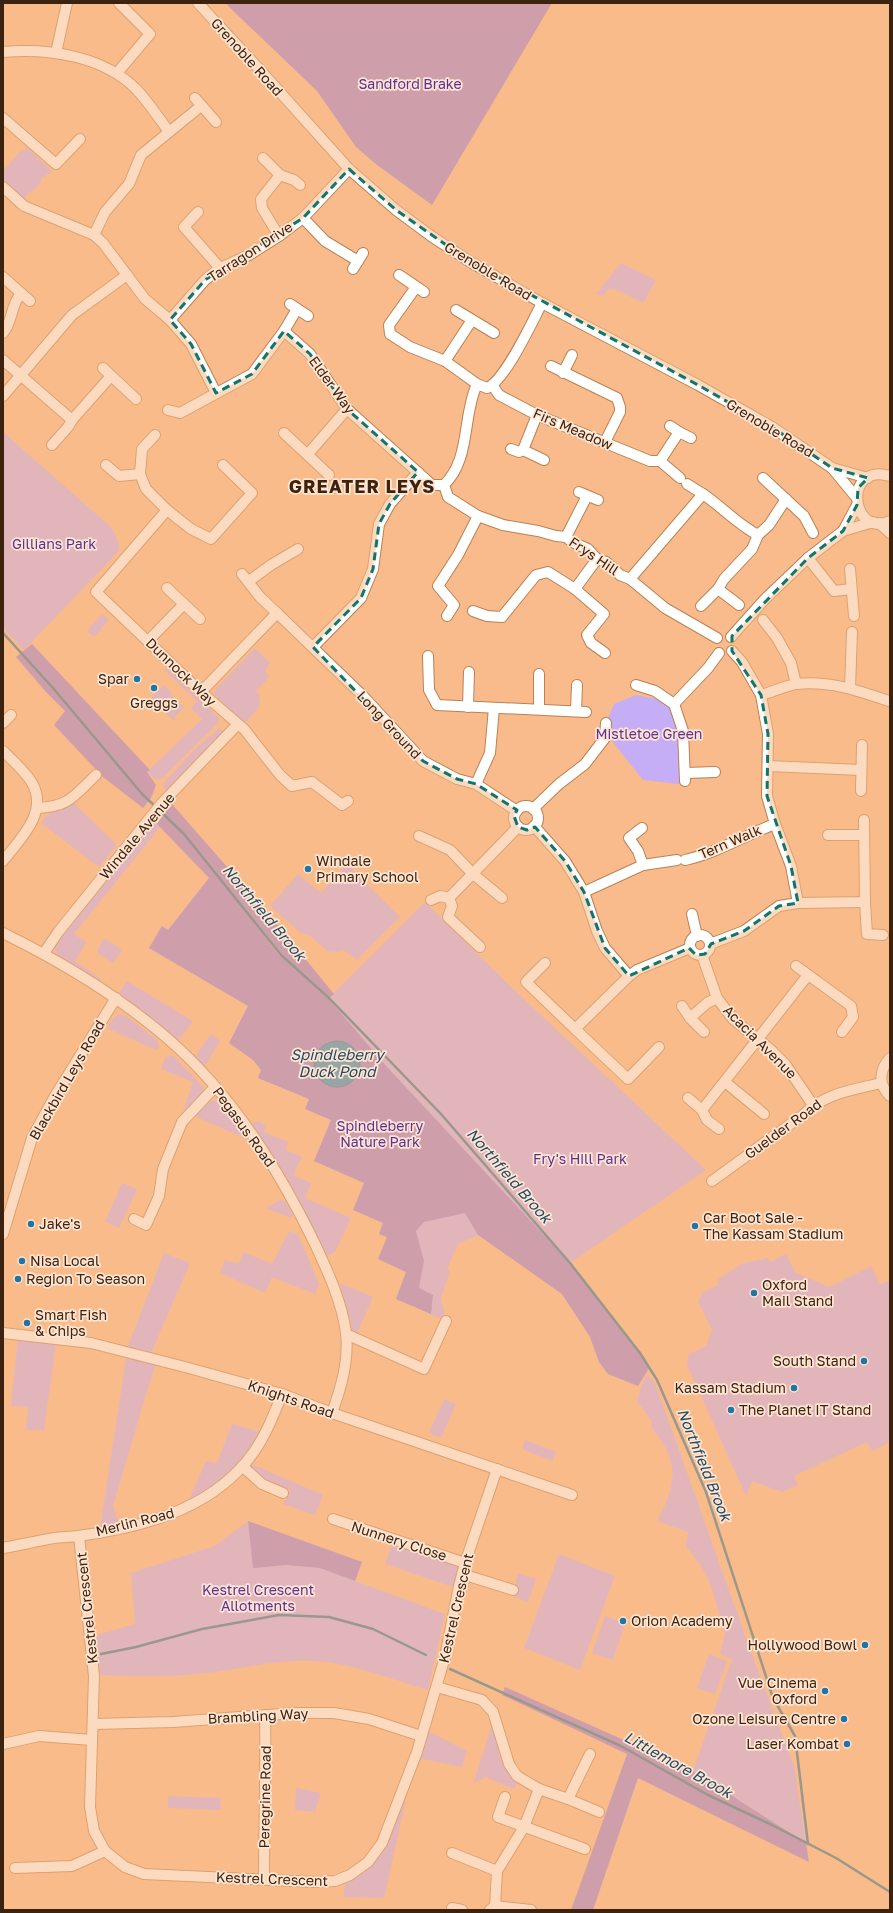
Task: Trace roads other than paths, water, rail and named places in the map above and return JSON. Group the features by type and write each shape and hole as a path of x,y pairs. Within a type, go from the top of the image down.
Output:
{"street":[{"path":"56,53 67,3"},
{"path":"117,73 150,34 118,3"},
{"name":"Grenoble Road","path":"198,3 349,170 396,210 431,236 472,263 542,303 698,385 772,427 832,468 868,478"},
{"path":"3,52 56,53 93,62 117,73 138,91 169,132"},
{"path":"94,234 105,212 129,184 141,155 169,132 198,102 216,122"},
{"path":"3,118 56,164 80,138"},
{"path":"263,158 280,175 294,180 300,185"},
{"name":"Tarragon Drive","path":"170,320 205,280 220,268 249,254 279,236 303,218 349,170"},
{"path":"279,236 262,208 261,199 280,175"},
{"path":"3,187 24,206 94,234 103,243 145,299 170,320 191,344 216,394"},
{"path":"198,212 184,227 220,268"},
{"path":"303,218 326,241 358,261"},
{"path":"3,396 72,315 126,275"},
{"path":"399,275 420,289 389,325 390,334 410,347 445,361 477,384 487,388 493,386 515,353 542,303"},
{"path":"3,277 30,301"},
{"path":"3,333 8,328 14,302 21,293"},
{"path":"168,410 180,413 252,374 284,331 293,307 308,316"},
{"path":"456,310 494,333"},
{"path":"445,361 472,320"},
{"name":"Elder Way","path":"284,331 310,354 347,409 432,485 444,485"},
{"path":"563,373 572,355"},
{"path":"3,360 72,420"},
{"path":"551,366 617,398 620,412 605,442"},
{"path":"103,368 136,399"},
{"path":"52,445 111,376"},
{"path":"444,485 454,476 461,458 467,412 477,384"},
{"name":"Firs Meadow","path":"493,386 499,395 537,415 650,461 660,461 684,481 722,506 743,527 758,535"},
{"path":"308,454 347,409"},
{"path":"523,450 537,415"},
{"path":"670,426 691,438"},
{"path":"660,461 679,432"},
{"path":"284,433 329,475"},
{"path":"156,435 142,449 140,474 146,489 191,529 211,539 252,493 223,466"},
{"path":"511,449 518,452 523,450 544,460"},
{"path":"106,465 118,476 140,474"},
{"name":"Grenoble Road","path":"832,468 856,501 860,513 876,523"},
{"path":"313,647 361,598 373,569 379,524 390,504 418,472"},
{"path":"843,531 856,501 858,488 868,478 876,474 890,476"},
{"path":"763,478 804,516 813,533"},
{"name":"Frys Hill","path":"444,485 448,497 478,516 503,525 566,537 572,542 588,549 597,559 606,562 620,575 630,579 665,608 717,638"},
{"path":"566,537 583,494 598,500"},
{"path":"630,579 703,494"},
{"path":"702,606 752,549 758,535 769,524 786,499"},
{"name":"Dunnock Way","path":"168,510 96,592 237,725 244,729 280,775 292,786 312,782 342,805 348,800"},
{"path":"448,616 454,606 434,584 458,555 478,516"},
{"path":"731,637 765,599 808,558 843,531 890,521"},
{"path":"876,523 890,533"},
{"name":"Long Ground","path":"298,549 246,578 260,597 362,695 423,761 457,779 476,784 517,810"},
{"path":"808,558 834,591 851,589"},
{"path":"575,589 597,559"},
{"path":"850,569 854,616"},
{"path":"473,611 487,616 502,617 536,575 548,572 575,589 604,614 587,635 591,643 605,653"},
{"path":"167,588 200,620"},
{"path":"718,589 739,605"},
{"path":"148,641 184,604"},
{"path":"202,692 277,613"},
{"path":"763,620 777,638 791,663 796,684"},
{"path":"850,688 852,632"},
{"path":"723,634 731,637 734,643 732,651 726,654 719,653 714,646 717,638 723,634"},
{"path":"732,651 742,662 761,695 768,734 768,796 775,824 791,866 798,903"},
{"path":"674,704 708,668 719,653"},
{"path":"428,656 429,690 437,707 581,711 577,685"},
{"path":"468,707 469,672"},
{"path":"539,674 540,709"},
{"path":"761,695 796,684 822,684 850,688 890,701"},
{"path":"636,685 655,691 674,704 683,731 685,777 716,772"},
{"path":"476,784 490,753 494,708"},
{"path":"3,723 11,715"},
{"path":"533,809 559,784 585,764 605,738 606,723"},
{"name":"Windale Avenue","path":"44,953 160,805 237,725"},
{"path":"861,791 862,745"},
{"path":"3,751 32,783 37,796 37,808 29,828 3,861"},
{"path":"768,766 861,770"},
{"path":"37,808 53,808 63,804 71,799 96,775"},
{"path":"524,807 533,809 537,816 534,826 527,830 518,827 514,820 517,810 524,807"},
{"path":"864,820 867,934 883,935"},
{"name":"Tern Walk","path":"584,892 643,865 681,860 723,848 749,834 775,824"},
{"path":"534,826 566,861 584,892 605,948 629,976"},
{"path":"449,898 518,827"},
{"path":"642,828 629,838 638,851 643,865"},
{"path":"828,835 864,835"},
{"path":"419,836 450,850 473,874 502,898"},
{"path":"431,900 440,896 449,898"},
{"path":"449,898 452,906 448,917 480,947"},
{"path":"710,944 744,931 779,906 798,903 865,902"},
{"path":"692,914 697,936"},
{"name":"Pegasus Road","path":"3,933 73,969 116,998 168,1039 215,1087 258,1142 288,1191 327,1271 342,1311 346,1334 343,1383 332,1413"},
{"path":"697,936 706,937 710,944 708,951 702,955 694,953 690,948 691,941 697,936"},
{"path":"575,1029 637,970 690,948"},
{"name":"Acacia Avenue","path":"702,955 717,998 733,1019 758,1039 785,1064 813,1105"},
{"path":"545,963 526,982 628,1079 659,1048"},
{"path":"796,966 851,1006 853,1017 842,1032"},
{"path":"702,1110 808,975"},
{"name":"Blackbird Leys Road","path":"3,1234 32,1138 55,1096 116,998"},
{"path":"690,1018 707,1003 717,998"},
{"path":"682,1006 690,1018 704,1032"},
{"path":"890,1058 881,1072 881,1083 890,1096"},
{"path":"725,1082 764,1114"},
{"name":"Guelder Road","path":"712,1180 803,1115 813,1105 835,1094 881,1083"},
{"path":"134,1219 146,1225 159,1196 163,1169 182,1122 215,1087"},
{"path":"688,1098 702,1110 708,1120 719,1129"},
{"path":"346,1334 424,1368 446,1321"},
{"name":"Knights Road","path":"3,1333 91,1343 282,1394 332,1413 572,1495"},
{"name":"Merlin Road","path":"3,1548 54,1538 79,1536 152,1521 184,1510 222,1485 247,1461 264,1433 282,1394"},
{"path":"242,1466 262,1484 283,1493"},
{"name":"Kestrel Crescent","path":"79,1536 93,1671 90,1807 94,1831 105,1851 125,1867 144,1874 315,1882 335,1881 350,1875 368,1862 382,1843 404,1786 437,1687 465,1563 497,1469"},
{"name":"Nunnery Close","path":"334,1519 465,1563"},
{"path":"462,1574 513,1590"},
{"path":"437,1687 482,1700 493,1712 508,1764 517,1776 539,1789 599,1812"},
{"name":"Brambling Way","path":"93,1724 172,1722 295,1713 334,1713 369,1719 421,1736"},
{"name":"Peregrine Road","path":"264,1879 264,1804 267,1777 265,1715"},
{"path":"3,1744 39,1736 92,1740"},
{"path":"568,1799 590,1754"},
{"path":"531,1910 493,1908 497,1871 524,1827 539,1789"},
{"path":"505,1797 498,1817 584,1849"},
{"path":"15,1868 72,1866 105,1851"},
{"path":"452,1854 497,1871"}],"water":[{"name":"Spindleberry Duck Pond","path":"332,1041 342,1041 350,1045 356,1051 360,1059 360,1069 356,1077 350,1083 342,1087 332,1087 324,1083 318,1077 314,1069 314,1059 318,1051 324,1045"}],"waterway":[{"name":"Northfield Brook","path":"3,633 53,688 143,795 156,807"},
{"name":"Northfield Brook","path":"159,810 184,834 281,955 329,998 441,1114 570,1263 640,1353 657,1380 706,1492 773,1698 795,1736 808,1844"},
{"name":"Littlemore Brook","path":"101,1654 136,1647 202,1629 279,1615 329,1617 373,1629 426,1655"},
{"name":"Littlemore Brook","path":"450,1669 621,1746 708,1795 772,1825 836,1858 890,1892"}],"place":[{"name":"Spar","path":"137,679"},
{"name":"Greggs","path":"154,688"},
{"name":"Windale Primary School","path":"308,869"},
{"name":"Jake's","path":"31,1224"},
{"name":"Car Boot Sale - The Kassam Stadium","path":"695,1226"},
{"name":"Nisa Local","path":"22,1261"},
{"name":"Region To Season","path":"18,1279"},
{"name":"Oxford Mail Stand","path":"754,1293"},
{"name":"Smart Fish & Chips","path":"27,1323"},
{"name":"South Stand","path":"864,1361"},
{"name":"Kassam Stadium","path":"794,1388"},
{"name":"The Planet IT Stand","path":"731,1410"},
{"name":"Orion Academy","path":"623,1621"},
{"name":"Hollywood Bowl","path":"865,1645"},
{"name":"Vue Cinema Oxford","path":"825,1691"},
{"name":"Ozone Leisure Centre","path":"844,1719"},
{"name":"Laser Kombat","path":"847,1744"}],"district":[{"name":"GREATER LEYS","path":"362,487"}],"park label":[{"name":"Sandford Brake","path":"410,84"},
{"name":"Gillians Park","path":"54,544"},
{"name":"Mistletoe Green","path":"649,734"},
{"name":"Spindleberry Nature Park","path":"380,1134"},
{"name":"Fry's Hill Park","path":"580,1159"},
{"name":"Kestrel Crescent Allotments","path":"258,1598"}]}
